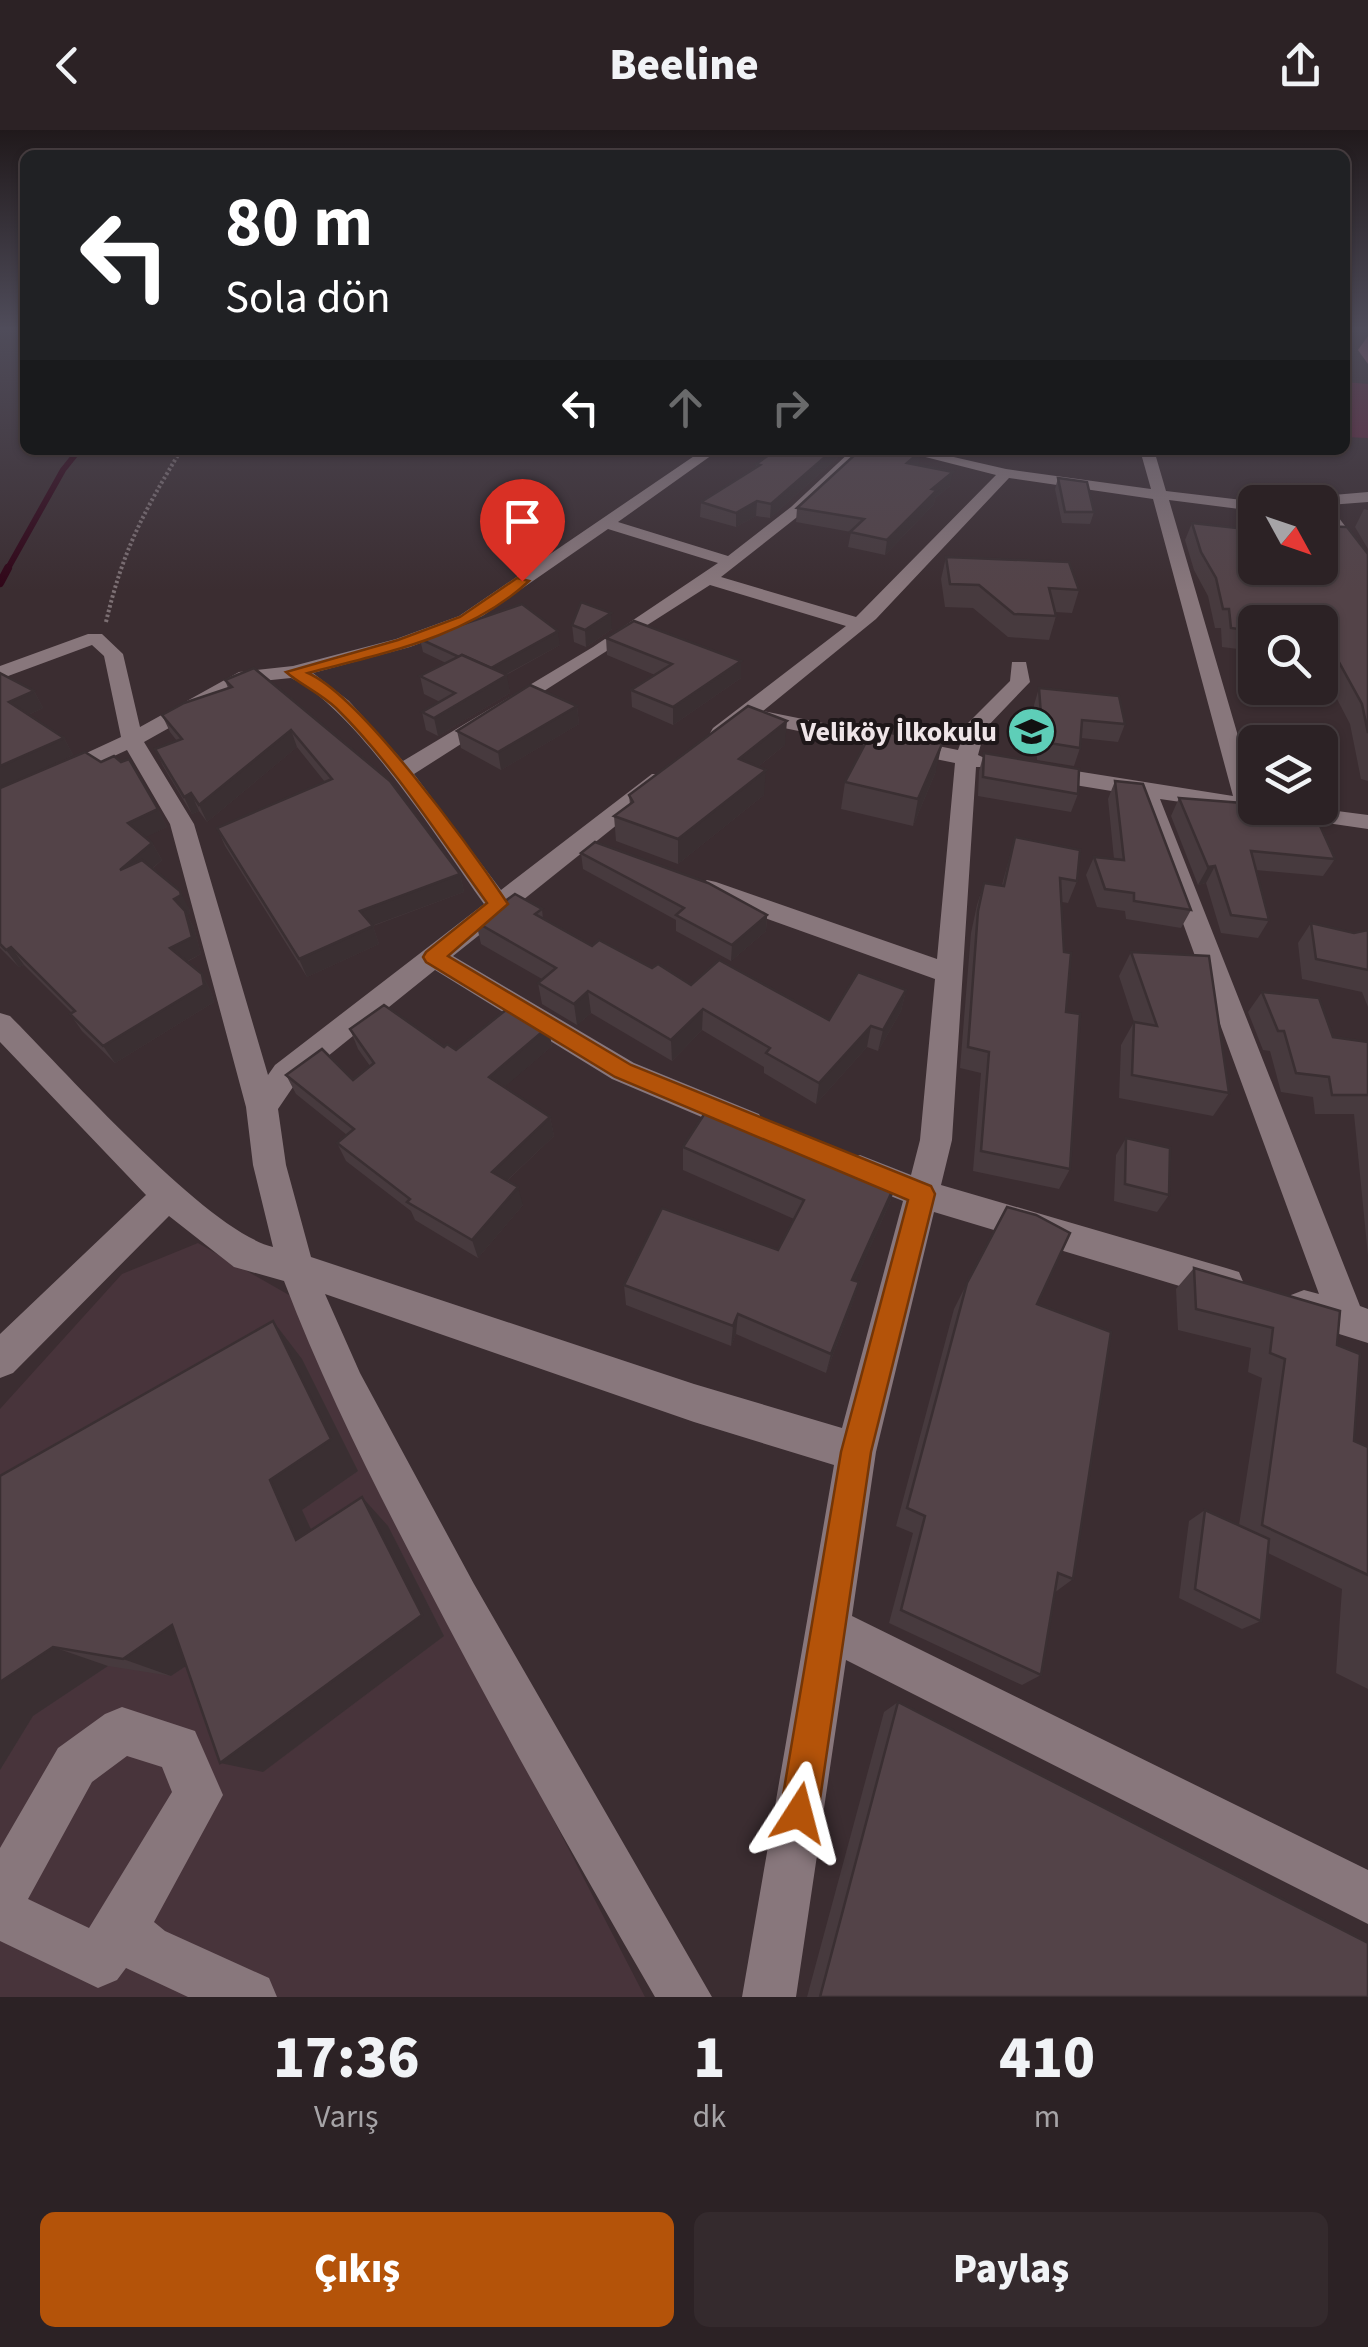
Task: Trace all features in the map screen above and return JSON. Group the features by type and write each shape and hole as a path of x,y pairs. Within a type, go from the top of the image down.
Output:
{"street":[{"path":"0,802 132,740 246,676 294,672 403,643 465,620 705,455"},
{"path":"402,773 448,739 562,674 706,578 854,455"},
{"path":"927,455 1006,473 1238,504"},
{"path":"1148,455 1238,755"},
{"path":"262,1107 286,1074 859,624 1006,473"},
{"path":"1338,501 1368,497"},
{"path":"1338,519 1368,567"},
{"path":"608,524 728,561"},
{"path":"706,578 859,624"},
{"path":"0,673 95,638 113,654 132,740 182,824 262,1107 266,1157 299,1269 337,1371 464,1613 686,1997"},
{"path":"769,1997 856,1452 936,1140 949,974 996,764 974,728 1020,682 1019,666"},
{"path":"294,672 314,681 342,705 402,773 498,904"},
{"path":"745,714 996,764 1238,805"},
{"path":"1146,791 1358,1323"},
{"path":"1338,818 1368,822"},
{"path":"581,841 618,855"},
{"path":"692,883 949,974"},
{"path":"434,957 623,1071 781,1136"},
{"path":"0,1024 168,1195 246,1256 299,1269 694,1403 856,1452"},
{"path":"834,1158 922,1194 1358,1323"},
{"path":"0,1360 168,1195"},
{"path":"829,1628 1368,1898"},
{"path":"0,1899 75,1765 122,1731 178,1748 198,1795 121,1929 98,1961 0,1913"},
{"path":"121,1929 146,1950 250,1997"}],"path":[{"path":"95,638 105,627 120,563 178,455"}],"shaded area":[{"path":"1350,417 1368,417 1368,438 1350,437"},
{"path":"198,1243 296,1299 392,1507 645,1997 0,1997 0,1409 122,1274"}],"building":[{"path":"769,455 827,455 771,504 757,501 736,513 701,502 760,465 756,464"},
{"path":"855,455 916,455 907,463 953,472 932,489 937,490 887,540 850,532 864,519 797,508"},
{"path":"1058,478 1087,482 1094,512 1065,512"},
{"path":"1192,523 1238,528 1238,585 1338,585 1338,527 1347,527 1368,554 1368,733 1362,704 1338,660 1338,605 1238,605 1238,629 1231,628 1229,609 1223,609 1216,578 1201,552"},
{"path":"946,557 1069,562 1079,590 1049,588 1056,616 1014,614 979,585 950,584"},
{"path":"581,602 611,613 585,630 572,625"},
{"path":"522,604 558,631 491,668 420,639"},
{"path":"634,621 741,661 673,707 631,690 672,664 606,638"},
{"path":"462,655 507,675 434,718 422,712 455,693 420,676"},
{"path":"254,668 390,781 460,874 360,911 373,926 299,959 217,828 332,779 291,730 199,805 191,793 184,797 155,749 182,739 162,715 232,687 225,680"},
{"path":"0,673 34,691 9,702 64,738 0,766"},
{"path":"530,685 577,706 498,752 457,731"},
{"path":"1039,688 1119,696 1125,724 1082,720 1080,748 1043,742"},
{"path":"748,706 787,721 739,759 766,770 678,839 614,816 633,802 629,795"},
{"path":"873,729 942,744 918,799 845,782"},
{"path":"85,752 101,762 114,756 121,762 129,759 158,809 128,823 152,843 120,870 142,860 180,891 181,895 174,899 185,911 192,937 170,948 202,974 204,985 103,1046 70,1014 75,1011 11,947 6,950 0,944 0,788"},
{"path":"984,753 1079,769 1078,794 983,777"},
{"path":"1115,781 1143,784 1191,910 1134,901 1134,893 1105,889 1094,857 1124,860"},
{"path":"1179,798 1238,803 1238,825 1320,825 1335,859 1251,851 1269,920 1231,915 1215,866 1208,867"},
{"path":"1015,837 1080,850 1077,881 1060,878 1064,952 1071,953 1066,1012 1080,1014 1070,1169 981,1151 989,1052 968,1047 978,911 984,883 1004,886"},
{"path":"595,842 708,883 767,915 732,945 676,915 684,908 581,853"},
{"path":"515,894 542,909 535,914 592,946 599,940 652,968 658,964 691,985 719,960 829,1020 858,972 906,990 883,1030 871,1026 819,1083 766,1053 770,1048 703,1009 671,1040 588,991 574,1004 538,983 556,968 476,922"},
{"path":"1311,923 1354,933 1368,930 1368,970 1316,959"},
{"path":"1131,952 1209,956 1229,1093 1132,1075 1134,1022 1157,1026"},
{"path":"1262,992 1319,998 1333,1037 1368,1042 1368,1095 1332,1095 1329,1077 1296,1073 1284,1031 1278,1031"},
{"path":"384,1005 444,1047 447,1044 456,1050 512,1005 548,1027 489,1077 550,1117 492,1172 518,1187 472,1240 407,1202 410,1199 337,1143 354,1129 286,1075 322,1049 353,1080 374,1063 350,1029"},
{"path":"712,1102 898,1178 852,1280 859,1282 831,1354 738,1314 733,1326 624,1285 662,1208 778,1250 804,1200 683,1147"},
{"path":"1126,1138 1170,1148 1169,1195 1125,1184"},
{"path":"1007,1207 1036,1215 1070,1233 1037,1304 1111,1332 1073,1579 1058,1573 1041,1675 901,1610 925,1516 907,1508 967,1283"},
{"path":"1194,1268 1340,1311 1337,1345 1360,1354 1354,1441 1368,1447 1368,1575 1262,1525 1285,1359 1270,1353 1273,1328 1196,1309"},
{"path":"273,1321 331,1439 270,1480 296,1540 362,1497 422,1615 220,1763 172,1625 123,1659 53,1647 0,1682 0,1476"},
{"path":"1205,1510 1269,1539 1261,1621 1195,1589"},
{"path":"898,1702 1368,1943 1368,1997 820,1997"}],"waterway":[{"path":"7,570 75,455"},
{"path":"0,583 8,568"}],"place":[{"name":"Veliköy İlkokulu","path":"1032,731"}],"route":[{"path":"522,581 465,620 403,643 294,672 314,681 342,705 374,746 402,773 498,904 434,957 623,1071 922,1194 856,1452 799,1813"}]}
